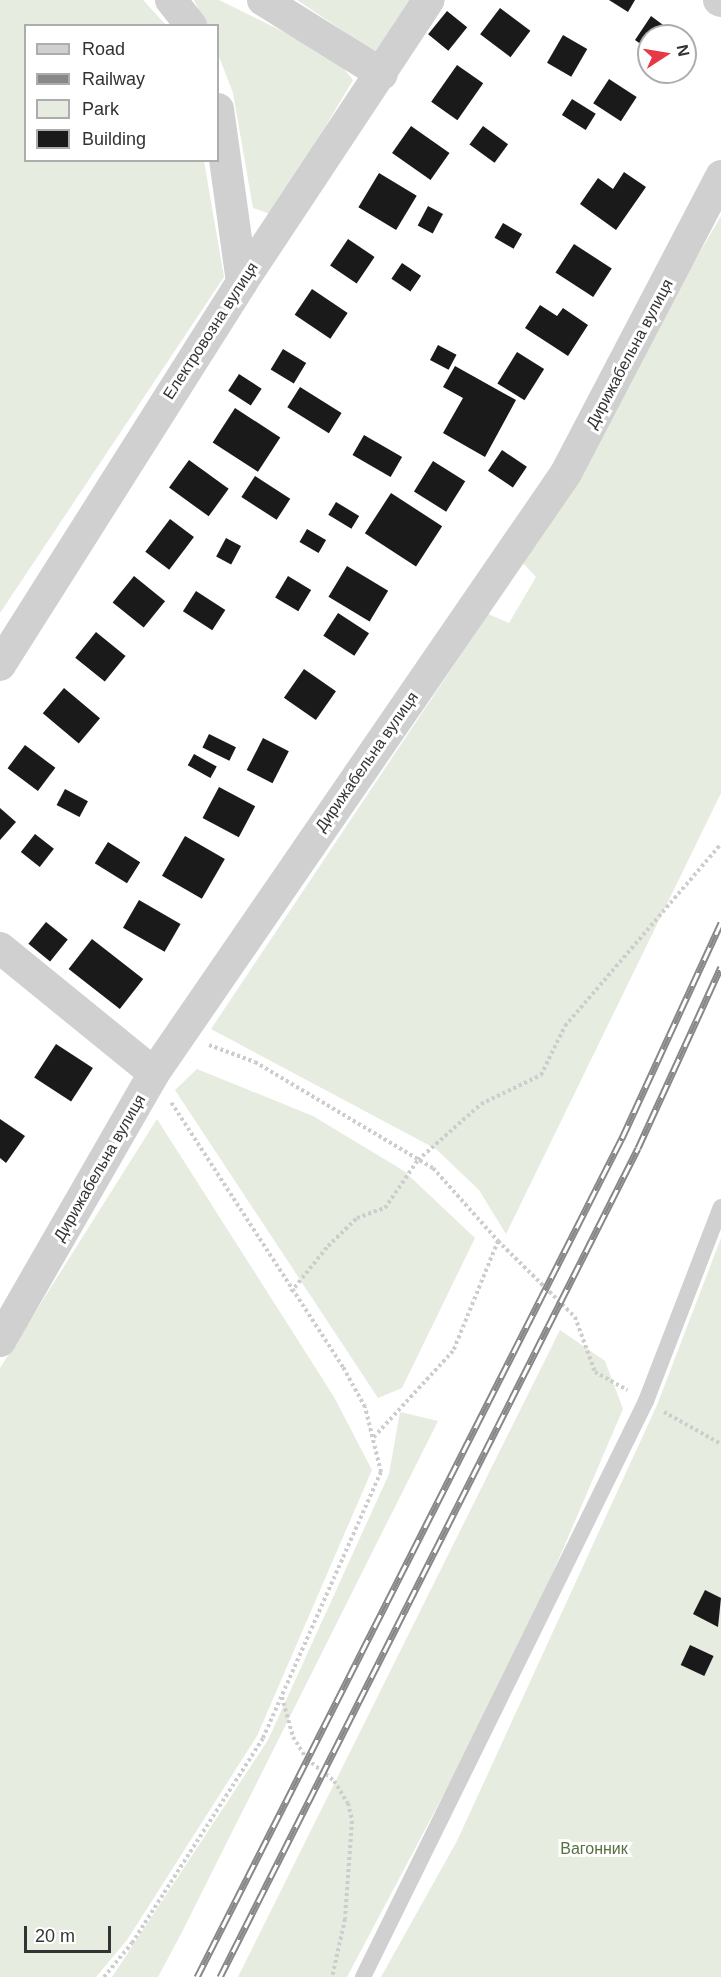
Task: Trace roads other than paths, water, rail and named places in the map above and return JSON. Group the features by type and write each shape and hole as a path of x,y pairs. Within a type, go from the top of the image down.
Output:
{"street":[{"path":"171,0 189,24"},
{"path":"263,0 382,74"},
{"name":"Електровозна вулиця","path":"0,665 242,282 429,0"},
{"path":"219,116 242,282"},
{"name":"Дирижабельна вулиця","path":"0,1341 154,1073 566,473 721,176"},
{"path":"0,948 154,1073"}],"lane":[{"path":"363,1977 646,1401 721,1207"}],"railway":[{"path":"197,1977 622,1138 721,923"},
{"path":"220,1977 638,1148 721,967"}],"park label":[{"name":"Вагонник","path":"594,1849"}]}
